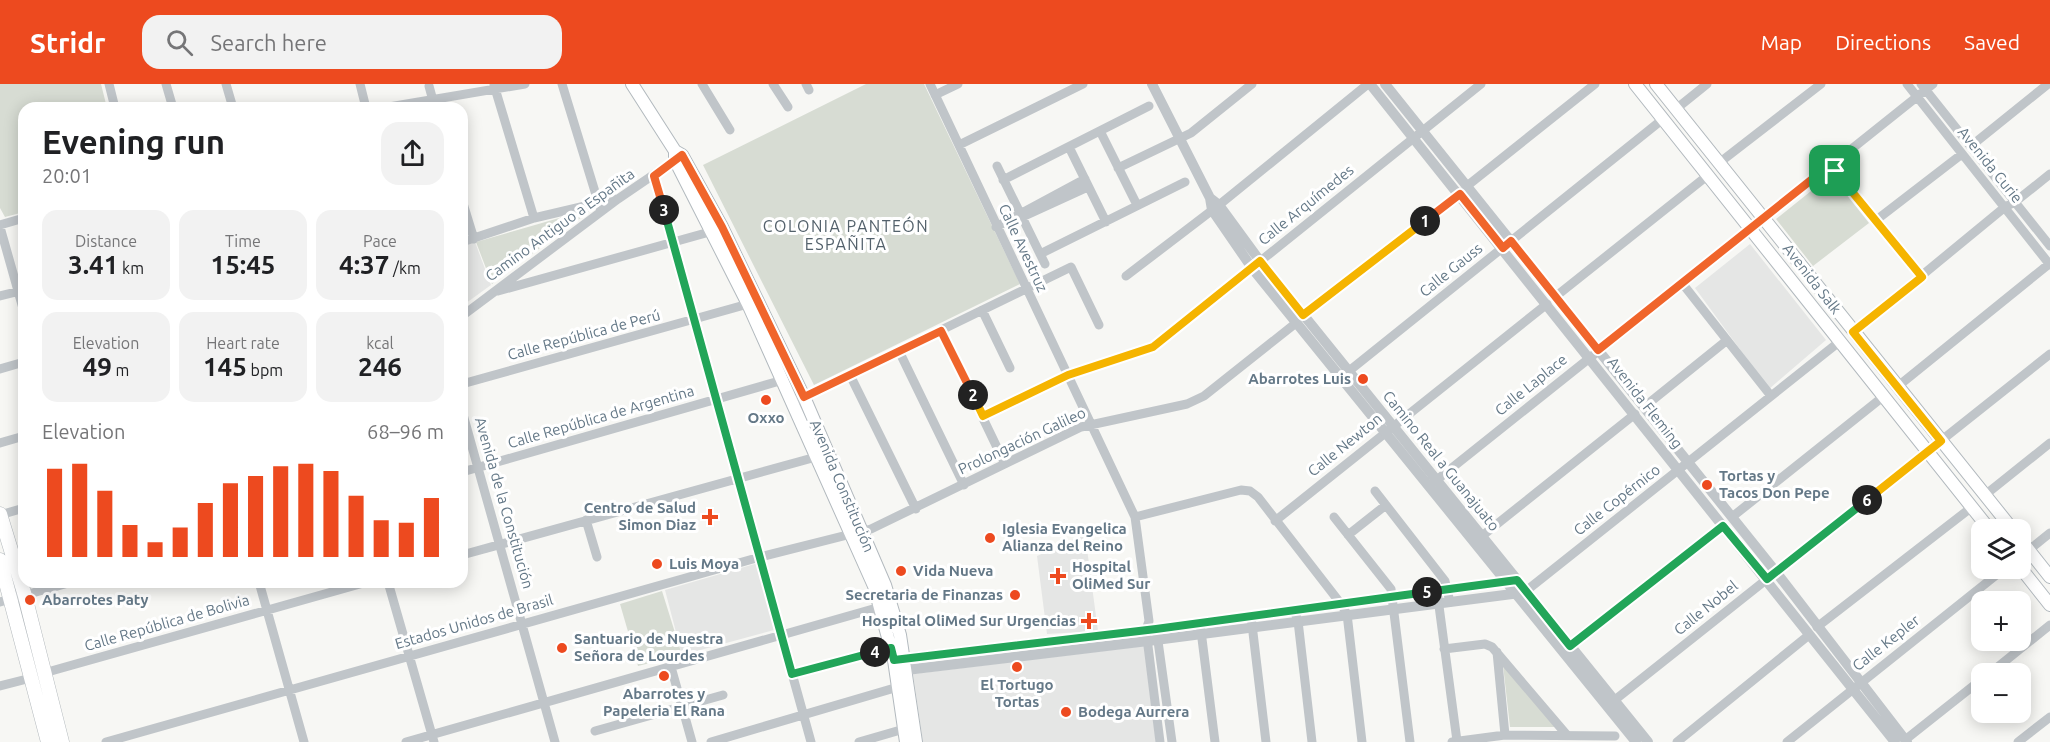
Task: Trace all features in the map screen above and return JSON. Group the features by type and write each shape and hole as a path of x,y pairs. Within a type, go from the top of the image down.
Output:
{"main road":[{"name":"Avenida Constitución","path":"632,84 722,227 856,533 898,661 916,742"},
{"name":"Avenida Salk","path":"1635,84 1981,519"},
{"name":"Avenida Salk","path":"1656,84 2004,519"},
{"name":"Avenida Constitución","path":"678,155 783,380 798,400 816,457 885,585 900,635 898,687 906,742"},
{"path":"0,515 18,573"},
{"path":"2031,553 2050,577"},
{"path":"0,560 5,601 37,675 62,742"},
{"path":"2029,579 2050,605"},
{"path":"23,588 48,742"}],"street":[{"path":"109,84 114,102"},
{"path":"166,84 171,102"},
{"path":"226,84 231,102"},
{"path":"360,84 364,102"},
{"path":"441,102 495,87 525,84"},
{"path":"468,240 534,218 599,207 562,84"},
{"path":"702,84 730,130"},
{"path":"773,84 788,107"},
{"name":"Calle Avestruz","path":"930,84 1135,516 1151,632"},
{"path":"935,95 958,84"},
{"path":"959,145 1083,84"},
{"name":"Camino Real a Guanajuato","path":"1152,84 1214,205 1256,265 1611,704 1648,742"},
{"path":"1118,168 1179,139 1252,84"},
{"path":"1126,276 1369,84"},
{"name":"Avenida Fleming","path":"1369,84 1418,134"},
{"name":"Avenida Fleming","path":"1385,84 1418,134 1684,467 1732,518 1771,576 1856,686 1902,741"},
{"name":"Calle Arquímedes","path":"983,416 1068,375 1153,347 1481,84"},
{"name":"Prolongación Galileo","path":"856,533 916,509 1092,423 1186,404 1204,396 1595,84"},
{"path":"1676,108 1707,84"},
{"path":"1719,163 1821,84"},
{"name":"Avenida Curie","path":"1907,84 2050,265"},
{"path":"1971,146 2048,84"},
{"path":"429,86 433,102"},
{"name":"Avenida Curie","path":"1926,86 2050,246"},
{"name":"Calle Laplace","path":"1433,483 1765,219 1917,96 1926,86"},
{"path":"495,87 534,218"},
{"path":"1003,180 1149,106"},
{"name":"Calle Gauss","path":"1345,374 1663,119"},
{"path":"1100,131 1137,206"},
{"path":"1070,147 1106,222"},
{"path":"1875,221 1962,154"},
{"name":"Camino Antiguo a Españita","path":"468,312 599,207 618,199 654,176 678,155"},
{"path":"1830,165 1922,277"},
{"path":"997,166 1017,217 1045,264"},
{"path":"1853,332 2005,207 2016,202 2050,174"},
{"path":"654,176 811,742"},
{"name":"Calle Newton","path":"1275,521 1388,428 1707,176"},
{"path":"1040,254 1185,182"},
{"path":"996,227 1087,183"},
{"path":"18,220 0,226 18,282"},
{"path":"468,220 474,239"},
{"path":"493,293 713,231"},
{"path":"1897,387 2050,265"},
{"path":"798,400 1071,267 1099,325"},
{"path":"1683,283 1771,396"},
{"path":"0,296 18,292"},
{"name":"Calle República de Perú","path":"468,382 694,321 748,304"},
{"path":"982,310 1010,368"},
{"path":"941,331 1005,464"},
{"path":"1478,539 1726,341"},
{"name":"Calle Copérnico","path":"1520,592 1684,467 1839,342"},
{"path":"898,351 964,485"},
{"name":"Calle Nobel","path":"1611,704 2050,354"},
{"path":"0,369 18,364"},
{"path":"849,375 916,509"},
{"name":"Calle República de Argentina","path":"468,470 783,380"},
{"path":"1732,518 1884,396"},
{"name":"Avenida de la Constitución","path":"468,432 555,742"},
{"path":"0,443 18,438"},
{"path":"1985,495 2050,443"},
{"path":"468,553 816,457"},
{"name":"Avenida Fleming","path":"1684,467 1723,526 1771,576"},
{"path":"1135,516 1241,490 1250,491 1258,497 1341,604 1347,615 1362,742"},
{"path":"1375,491 1445,581 1442,590 1444,649 1457,741"},
{"path":"1348,535 1386,505"},
{"path":"1677,742 1813,631 1972,507"},
{"path":"0,515 18,510"},
{"path":"1334,517 1386,581 1393,597 1410,742"},
{"path":"586,520 597,557"},
{"path":"1570,646 1723,526"},
{"name":"Estados Unidos de Brasil","path":"106,742 760,557 856,533"},
{"path":"2031,548 2050,533"},
{"name":"Calle Kepler","path":"1787,742 1991,579"},
{"path":"1151,632 1202,634 1341,604 1512,581"},
{"path":"5,601 52,588"},
{"path":"261,588 304,742"},
{"name":"Calle República de Bolivia","path":"0,686 346,588"},
{"path":"390,588 433,738"},
{"path":"1296,615 1347,615 1520,592"},
{"name":"Camino Real a Guanajuato","path":"1520,592 1570,646 1636,742"},
{"path":"406,742 433,738 544,703 880,607"},
{"path":"1296,615 1312,742"},
{"path":"792,674 1080,643 1200,623 1252,622"},
{"path":"1252,622 1266,742"},
{"path":"1200,623 1215,742"},
{"path":"2003,663 2050,625"},
{"path":"1151,632 1160,742"},
{"path":"1151,632 1172,742"},
{"path":"1444,649 1485,644 1497,652 1566,734"},
{"path":"1497,652 1505,735"},
{"path":"671,667 692,742"},
{"path":"711,742 898,687"},
{"path":"1902,741 1971,688"},
{"path":"595,731 723,695"},
{"path":"2018,742 2050,717"},
{"path":"859,742 904,729"},
{"path":"1452,742 1505,735 1615,736"}],"shaded area":[{"path":"0,84 101,84 106,102 18,102 18,214 5,217 0,208"},
{"path":"866,84 924,84 1020,284 814,385 703,165"},
{"path":"1831,175 1869,223 1813,266 1776,219"},
{"path":"594,208 498,279 492,284 476,242"},
{"path":"475,242 491,285 468,302 468,244"},
{"path":"1750,244 1826,340 1769,389 1695,288"},
{"path":"1085,534 1098,631 1047,634 1037,556"},
{"path":"758,563 774,630 682,655 665,590"},
{"path":"662,591 682,655 638,666 620,604"},
{"path":"1144,646 1156,742 923,742 913,674"},
{"path":"1503,665 1555,727 1510,727"}],"place":[{"name":"Abarrotes Luis","path":"1363,379"},
{"name":"Oxxo","path":"766,400"},
{"name":"Tortas y Tacos Don Pepe","path":"1707,485"},
{"name":"Centro de Salud Simon Diaz","path":"710,517"},
{"name":"Iglesia Evangelica Alianza del Reino","path":"990,538"},
{"name":"Luis Moya","path":"657,564"},
{"name":"Vida Nueva","path":"901,571"},
{"name":"Hospital OliMed Sur","path":"1058,576"},
{"name":"Secretaria de Finanzas","path":"1015,595"},
{"name":"Abarrotes Paty","path":"30,600"},
{"name":"Hospital OliMed Sur Urgencias","path":"1089,621"},
{"name":"Santuario de Nuestra Señora de Lourdes","path":"562,648"},
{"name":"El Tortugo Tortas","path":"1017,667"},
{"name":"Abarrotes y Papeleria El Rana","path":"664,676"},
{"name":"Bodega Aurrera","path":"1066,712"}],"district":[{"name":"COLONIA PANTEÓN ESPAÑITA","path":"846,235"}],"route":[{"path":"682,155 722,227 804,397 941,331 983,416 1068,375 1153,347 1260,261 1303,315 1460,194 1503,248 1511,241 1598,350 1830,165 1835,171 1922,277 1853,332 1941,441 1767,579 1723,526 1570,646 1517,580 1156,629 894,660 891,648 792,674 654,176 682,155"}]}
